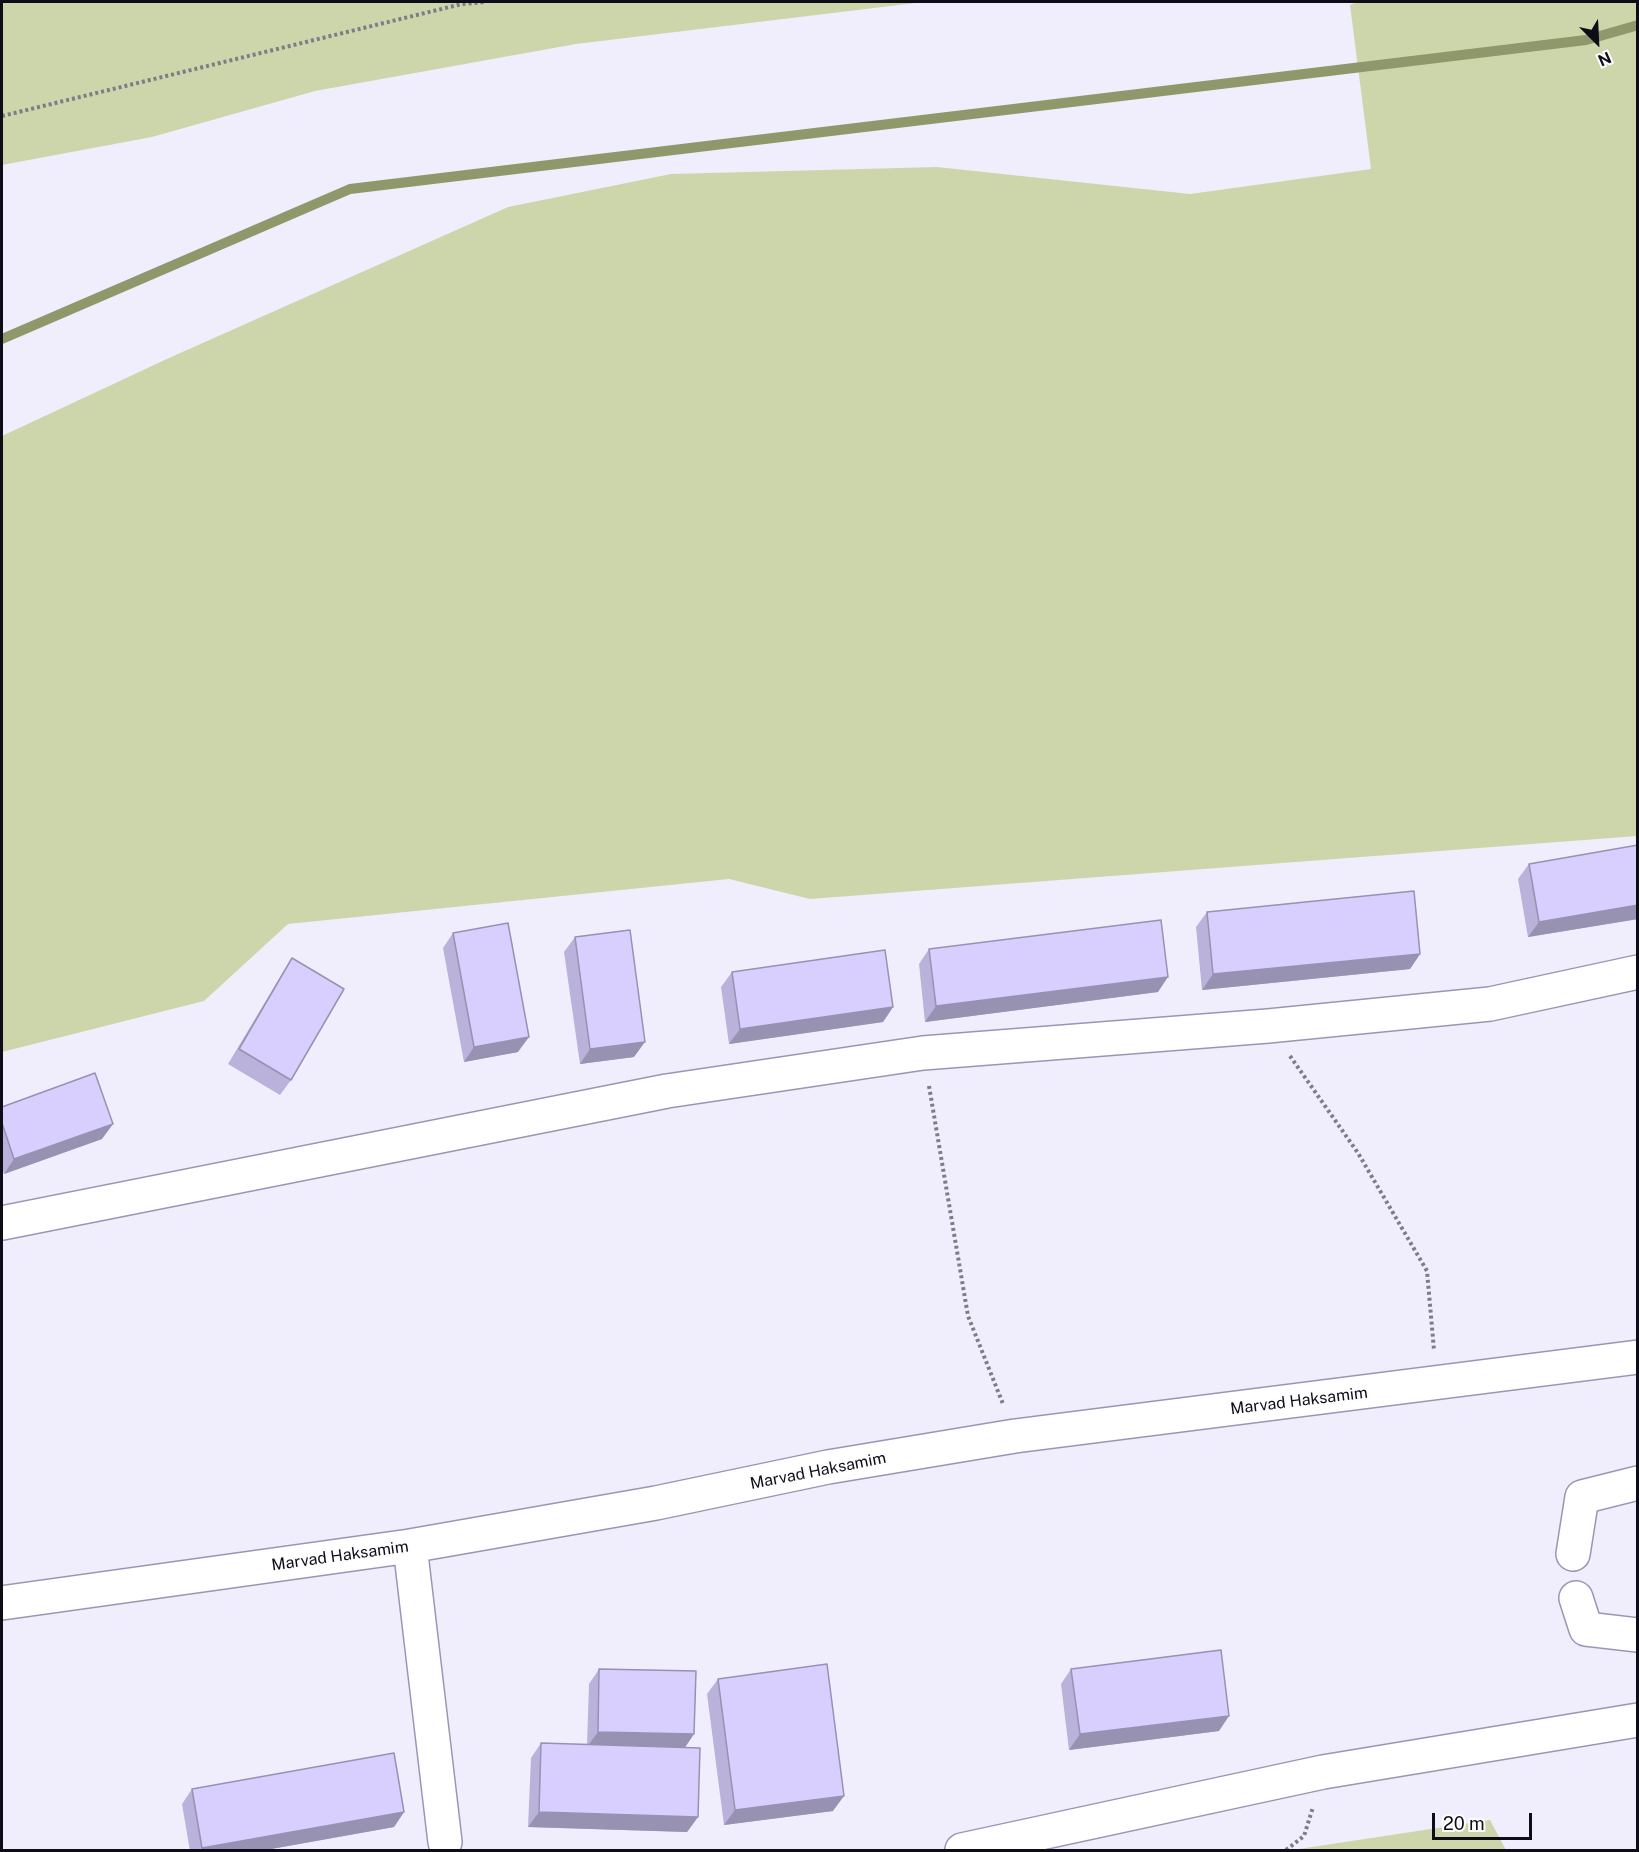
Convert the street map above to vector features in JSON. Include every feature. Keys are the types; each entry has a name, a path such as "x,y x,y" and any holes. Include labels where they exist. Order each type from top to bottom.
{"street":[{"path":"2,1223 668,1091 923,1053 1268,1026 1490,1004 1638,972"},
{"name":"Marvad Haksamim","path":"2,1603 410,1546 656,1503 828,1467 1015,1436 1638,1357"},
{"path":"1573,1554 1582,1497 1638,1483"},
{"path":"410,1546 445,1842"},
{"path":"1576,1598 1586,1629 1638,1635"},
{"path":"962,1851 1323,1772 1638,1720"}],"path":[{"path":"2,117 465,3 485,2"},
{"path":"1268,1026 1358,1153 1427,1271 1437,1384"},
{"path":"923,1053 968,1316 1015,1436"},
{"path":"1286,1851 1304,1836 1323,1772"}],"green space":[{"path":"2,2 924,2 576,44 315,91 152,137 2,165"},
{"path":"1358,2 1637,2 1637,836 810,899 729,879 288,924 204,1001 2,1052 2,436 169,358 508,207 671,174 937,167 1190,194 1371,169 1350,5"},
{"path":"1490,1820 1506,1850 1292,1850"}],"building":[{"path":"1638,845 1638,905 1539,922 1529,864"},
{"path":"1414,891 1420,954 1213,974 1207,912"},
{"path":"1161,920 1168,977 936,1006 929,949"},
{"path":"508,923 529,1037 474,1047 453,933"},
{"path":"630,930 645,1042 590,1049 575,937"},
{"path":"885,950 893,1007 740,1029 732,972"},
{"path":"292,958 344,989 291,1080 239,1049"},
{"path":"95,1073 113,1124 14,1159 2,1123 2,1107"},
{"path":"1221,1650 1229,1716 1080,1734 1071,1669"},
{"path":"827,1664 844,1796 735,1810 718,1679"},
{"path":"599,1669 696,1671 694,1734 598,1732"},
{"path":"541,1743 700,1748 698,1817 539,1812"},
{"path":"394,1753 404,1812 202,1848 192,1789"}],"waterway":[{"path":"2,339 350,189 1586,40 1638,25"}]}
